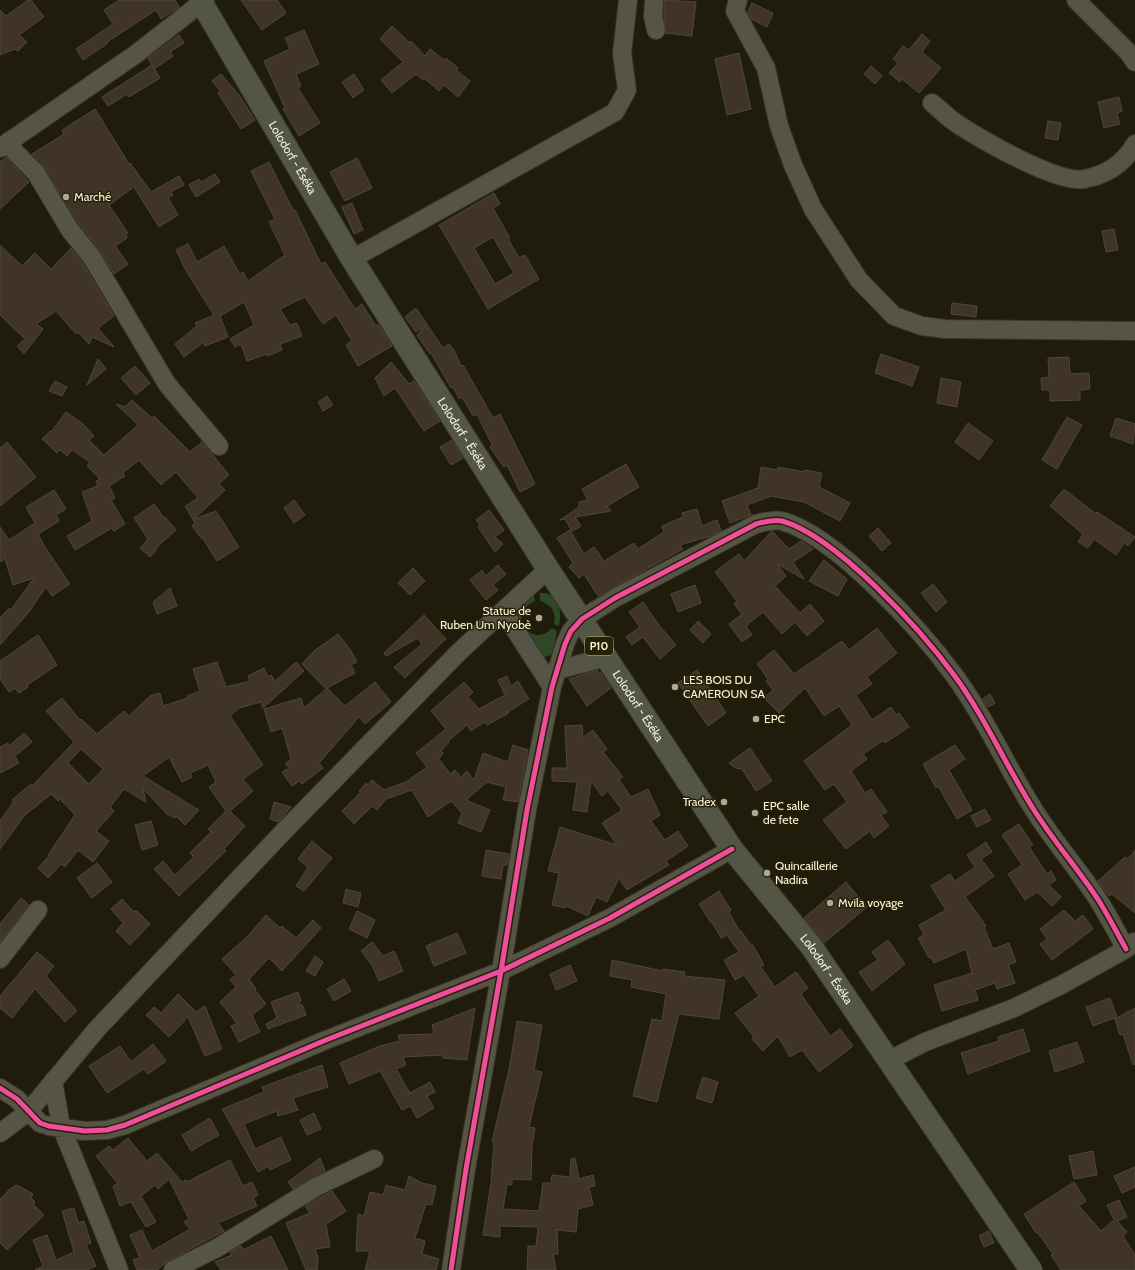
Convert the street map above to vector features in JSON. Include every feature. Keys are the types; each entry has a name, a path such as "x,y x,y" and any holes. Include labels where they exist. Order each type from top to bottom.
{"main road":[{"name":"Lolodorf - Éséka","path":"202,1 352,258 548,568 732,849 811,946 1031,1270"}],"street":[{"path":"352,258 615,112 627,90 622,53 628,0"},
{"path":"654,0 653,16 656,30"},
{"path":"738,0 735,11 766,68 779,126 793,165 813,209 859,280 894,316 922,326 945,329 1135,331"},
{"path":"1076,0 1128,52 1135,62"},
{"path":"202,1 136,54 4,145 15,152 36,173 70,230 91,256 167,384 219,446"},
{"path":"932,103 958,124 1007,152 1044,170 1069,178 1083,179 1110,171 1128,156 1135,144"},
{"path":"451,1270 466,1169 501,972 527,810 552,687 571,631 582,619 615,598 756,524 770,520 782,521 830,546 857,569 906,618 954,675 986,726 1017,784 1046,829 1130,945 1063,984 1014,1008 925,1042 888,1061"},
{"path":"0,1132 28,1112 97,1029 284,831 452,659 548,568"},
{"path":"503,611 552,687"},
{"path":"557,670 607,657"},
{"path":"0,1088 17,1099 40,1123 49,1126 61,1126 85,1131 107,1130 125,1125 345,1032 501,972 610,918 732,849"},
{"path":"0,959 38,910"},
{"path":"53,1081 61,1126 119,1270"},
{"path":"173,1270 217,1248 316,1187 374,1159"}],"green space":[{"path":"540,593 547,594 556,599 560,609 559,626 554,624 555,616 550,607 544,602 540,601"},
{"path":"534,595 535,601 526,607 522,614 522,625 516,615 518,609 522,603"},
{"path":"552,628 557,631 553,652 551,655 545,657 541,655 526,630 533,634 539,635 546,633"}],"building":[{"path":"28,0 31,0 44,17 19,35 27,42 18,51 15,49 0,55 0,10 6,16"},
{"path":"119,0 175,0 179,7 161,19 156,10 107,42 108,43 83,60 76,49 113,24 104,10"},
{"path":"241,0 277,0 286,13 262,30"},
{"path":"664,0 696,2 692,36 666,33"},
{"path":"752,3 773,13 767,27 751,19 748,12"},
{"path":"392,26 410,43 411,41 425,56 430,49 444,60 446,58 458,68 456,70 470,81 458,97 444,85 439,91 425,79 423,80 416,74 392,93 381,80 403,62 380,39"},
{"path":"304,30 319,64 296,74 301,86 298,88 320,123 299,136 283,109 285,108 264,61 290,49 285,38"},
{"path":"922,34 930,41 922,52 941,68 919,93 902,79 900,82 889,73 898,63 893,59 903,46 909,50"},
{"path":"179,35 184,43 170,52 173,56 154,69 148,58"},
{"path":"739,53 751,109 727,115 715,59"},
{"path":"152,65 160,78 129,97 127,94 108,106 102,97"},
{"path":"871,66 882,76 875,84 864,74"},
{"path":"221,74 239,95 255,120 241,129 218,93 221,92 212,81"},
{"path":"354,74 364,90 353,98 342,82"},
{"path":"1119,97 1122,111 1117,113 1120,124 1104,128 1098,102"},
{"path":"95,109 129,164 130,163 151,192 179,176 184,185 171,192 173,195 168,198 178,215 159,227 134,187 109,205 128,233 126,235 127,238 115,246 128,264 114,274 99,249 79,224 45,168 32,154 64,134 62,130"},
{"path":"1048,121 1061,123 1058,140 1045,138"},
{"path":"6,157 29,182 0,209 0,162"},
{"path":"357,158 372,188 345,201 330,172"},
{"path":"269,162 293,210 295,210 321,264 325,262 355,309 362,304 376,326 378,324 392,346 358,366 346,345 352,341 336,315 323,324 305,297 280,309 290,325 297,323 302,336 280,344 282,350 268,356 267,354 247,361 241,344 235,347 230,339 254,325 244,302 220,316 228,337 205,346 204,342 184,357 175,344 197,326 195,323 214,315 185,269 176,250 188,244 197,262 224,246 240,274 243,272 248,281 285,255 269,222 275,219 251,171"},
{"path":"215,174 220,182 196,197 189,185 199,179 201,182"},
{"path":"494,193 500,204 493,208 510,238 508,239 519,258 525,255 539,279 488,309 439,225","holes":["493,237 514,273 495,284 474,248"]},
{"path":"352,203 363,230 354,234 342,207"},
{"path":"1114,229 1118,250 1106,252 1102,231"},
{"path":"0,245 22,266 35,253 51,269 71,248 82,262 114,316 98,328 114,347 92,337 89,344 78,332 76,334 56,311 36,324 43,329 24,354 17,346 25,339 0,315"},
{"path":"952,303 977,306 976,317 951,314"},
{"path":"416,308 443,348 449,344 454,350 461,366 463,365 493,418 500,414 535,484 520,492 507,465 504,467 490,447 492,445 477,414 473,416 462,397 459,399 431,353 430,354 417,335 426,326 416,332 405,317"},
{"path":"881,354 919,367 912,386 875,373"},
{"path":"1069,357 1070,374 1089,373 1090,389 1080,390 1080,400 1050,401 1050,390 1042,390 1041,378 1049,377 1048,358"},
{"path":"98,359 106,369 87,385"},
{"path":"391,362 409,384 414,381 440,421 424,431 395,388 384,396 375,378"},
{"path":"135,366 150,383 136,395 121,378"},
{"path":"941,378 961,382 957,407 937,403"},
{"path":"55,381 67,387 62,396 49,391"},
{"path":"327,396 333,405 323,411 318,402"},
{"path":"132,400 152,418 154,416 190,452 202,442 229,475 219,484 225,490 194,519 216,511 239,547 217,561 202,537 201,538 192,526 195,523 185,506 198,498 176,472 161,485 139,460 123,473 125,476 109,486 115,498 111,500 125,524 114,531 112,528 75,550 67,536 92,521 82,492 98,486 96,481 100,479 87,466 90,462 72,450 67,456 60,450 57,453 42,439 50,431 51,432 66,412 83,424 94,436 89,440 104,455 138,425 116,404 125,407"},
{"path":"1067,417 1082,425 1057,469 1042,460"},
{"path":"1116,418 1135,424 1133,444 1110,436"},
{"path":"968,423 993,441 979,460 955,442"},
{"path":"452,440 463,458 451,465 440,447"},
{"path":"7,442 36,477 0,506 0,448"},
{"path":"626,464 639,487 607,506 611,511 575,517 581,526 572,531 565,519 560,520 579,507 579,502 588,500 582,489"},
{"path":"761,467 777,470 778,467 805,472 805,470 822,473 819,487 850,503 840,521 804,502 771,496 747,505 751,515 730,523 722,501 758,488"},
{"path":"1064,489 1096,514 1097,512 1135,537 1128,546 1124,543 1116,555 1094,539 1088,548 1078,542 1083,534 1050,506"},
{"path":"54,490 66,509 56,515 59,521 40,533 39,536 70,584 52,596 46,587 29,612 0,645 0,618 9,608 11,610 34,578 13,585 5,559 0,562 0,527 9,540 35,523 26,507"},
{"path":"294,500 305,515 294,523 284,508"},
{"path":"154,504 164,518 165,517 176,530 156,548 157,549 150,557 140,548 148,539 134,518"},
{"path":"697,509 702,526 717,520 721,531 711,536 680,545 683,549 598,596 584,574 579,578 569,567 573,563 557,538 570,530 584,554 594,547 604,561 634,543 638,549 664,532 662,526 683,517 682,513"},
{"path":"489,510 504,530 495,537 503,544 495,552 478,527 480,525 476,520"},
{"path":"878,528 891,543 882,551 869,536"},
{"path":"772,531 789,549 801,541 813,549 793,562 804,579 777,564 786,576 775,586 800,613 810,604 824,621 807,636 795,622 782,634 763,612 746,626 752,635 742,642 729,624 742,614 734,604 737,601 715,572 739,554 744,561"},
{"path":"824,560 847,579 838,596 809,581"},
{"path":"498,565 506,574 493,585 498,590 486,600 470,580 482,570 486,576"},
{"path":"413,568 425,581 410,595 398,583"},
{"path":"933,584 947,602 936,612 921,593"},
{"path":"695,585 701,603 678,612 671,594"},
{"path":"170,588 177,606 157,614 153,602"},
{"path":"643,602 658,624 676,645 660,659 643,637 632,645 626,637 640,627 629,612"},
{"path":"424,615 446,639 405,678 394,667 422,644 418,638 386,656 384,653"},
{"path":"698,621 711,634 703,643 690,630"},
{"path":"877,628 897,653 867,677 872,684 856,695 872,720 891,707 896,715 899,713 909,727 885,743 884,740 863,754 867,759 851,771 865,793 871,789 887,812 881,815 889,826 874,838 870,831 846,849 823,820 847,802 834,784 825,790 804,761 852,725 839,706 824,716 805,688 779,713 764,698 773,690 766,681 768,679 757,664 774,650 794,674 842,641 849,650"},
{"path":"338,634 350,649 357,662 351,665 355,673 327,688 345,706 375,682 391,702 365,724 359,717 319,763 323,768 302,784 299,781 292,786 282,772 289,768 285,764 291,759 282,728 271,732 264,709 301,698 304,708 326,689 302,664 314,651"},
{"path":"38,635 57,665 27,685 28,687 19,693 15,688 9,692 0,679 0,661"},
{"path":"217,662 226,687 250,681 248,676 264,668 268,677 271,675 275,681 296,662 304,671 263,708 261,702 239,708 230,716 263,765 243,779 253,791 230,811 245,826 224,849 226,851 179,896 154,869 163,861 175,875 194,857 190,853 211,832 208,829 226,811 209,787 216,782 208,765 190,773 192,777 182,782 169,757 143,776 199,810 185,825 176,816 175,818 167,814 143,789 146,802 124,789 110,807 114,811 96,831 109,841 93,862 78,850 65,867 61,864 48,878 38,868 49,856 48,855 75,815 60,799 58,801 51,794 24,816 0,849 0,821 14,801 12,800 31,784 33,785 74,742 46,711 62,698 80,720 81,719 97,734 124,711 129,716 150,696 160,693 163,706 188,698 187,696 200,691 193,669","holes":["81,749 103,769 89,784 68,763"]},
{"path":"597,670 611,688 587,706 569,679"},
{"path":"697,670 726,713 708,726 678,683"},
{"path":"507,676 511,686 518,681 529,699 506,713 509,713 487,725 485,722 471,731 467,725 448,741 449,742 441,751 443,753 439,759 450,774 455,770 461,777 467,771 474,780 483,753 508,762 513,745 528,750 518,802 503,800 506,787 487,782 466,800 490,810 481,832 458,823 462,813 451,801 428,817 412,790 386,799 377,810 372,806 354,824 342,811 361,792 359,791 366,783 368,785 372,780 384,790 406,782 427,767 416,753 446,729 431,711 464,682 473,692 468,697 479,709 505,695 498,680"},
{"path":"990,694 995,703 988,707 982,699"},
{"path":"582,725 583,737 593,730 607,749 603,752 623,777 619,780 631,797 648,789 660,815 651,821 665,840 678,831 688,846 666,861 669,865 627,890 619,878 607,902 596,897 588,916 566,906 565,908 552,905 559,873 548,871 560,827 617,845 602,823 622,810 608,791 602,796 591,781 587,812 573,810 577,782 552,781 552,768 567,768 565,726"},
{"path":"24,733 32,742 15,756 19,763 0,773 0,747 8,743 9,746"},
{"path":"955,745 965,759 949,770 972,810 957,819 938,786 936,788 923,764"},
{"path":"750,748 772,781 756,791 742,769 735,768 729,763"},
{"path":"274,802 291,807 279,822 270,819"},
{"path":"985,809 991,820 977,827 971,816"},
{"path":"151,821 158,845 142,850 135,825"},
{"path":"1019,824 1033,845 1029,847 1047,874 1051,871 1056,880 1049,885 1061,897 1052,906 1037,892 1025,900 1008,874 1022,865 1002,835"},
{"path":"312,841 332,858 304,891 296,886 308,867 298,859"},
{"path":"986,842 992,852 981,859 994,876 965,897 986,926 984,927 993,949 1009,943 1016,962 1009,964 1015,983 997,989 995,983 975,990 978,1000 942,1011 934,985 972,973 966,949 934,963 931,957 929,958 918,938 924,935 919,925 946,910 931,886 950,874 955,881 975,867 967,855"},
{"path":"486,850 509,854 507,865 503,865 501,879 482,876"},
{"path":"1135,850 1135,913 1112,894 1109,896 1098,881 1125,857 1128,859"},
{"path":"97,863 112,882 92,898 77,878"},
{"path":"846,882 867,907 824,943 804,918"},
{"path":"346,889 361,893 358,907 343,903"},
{"path":"719,891 731,910 729,912 740,932 741,931 751,945 753,945 764,965 760,966 775,987 796,972 808,988 801,994 830,1036 840,1029 853,1046 819,1072 802,1050 790,1057 778,1036 763,1051 752,1039 754,1037 735,1013 759,996 744,975 735,980 724,960 739,952 727,935 721,938 699,904"},
{"path":"21,898 29,905 0,942 0,924"},
{"path":"122,899 134,912 136,910 150,924 130,945 116,931 123,923 111,909"},
{"path":"1064,910 1075,921 1083,915 1093,929 1052,960 1040,944 1047,939 1040,929"},
{"path":"357,911 375,920 367,938 349,929"},
{"path":"266,915 280,928 282,926 296,938 313,920 321,928 282,971 269,958 249,979 256,989 255,990 266,1004 252,1015 260,1032 239,1042 231,1026 237,1023 220,1002 236,987 230,980 236,975 222,959 247,937"},
{"path":"457,933 466,953 434,966 426,946"},
{"path":"888,940 905,964 872,991 859,972 878,960 872,952"},
{"path":"372,942 383,956 394,951 403,971 379,981 372,965 361,951"},
{"path":"37,952 54,966 46,976 77,1011 65,1022 35,989 12,1018 0,1008 0,996"},
{"path":"315,956 323,962 315,976 306,971"},
{"path":"612,960 663,971 663,969 685,972 684,976 725,980 719,1019 679,1014 657,1102 633,1096 652,1019 662,1021 666,994 631,987 632,980 610,976"},
{"path":"570,965 577,981 556,990 550,974"},
{"path":"344,979 351,991 334,1001 327,989"},
{"path":"298,992 301,1000 297,1007 302,1004 306,1015 268,1029 266,1024 277,1018 271,1002"},
{"path":"178,994 196,1012 205,1006 222,1049 205,1056 188,1017 169,1037 146,1015 154,1007 161,1013"},
{"path":"1110,998 1117,1017 1093,1026 1086,1007"},
{"path":"475,1008 467,1060 443,1058 443,1055 403,1057 406,1065 396,1069 410,1093 430,1082 435,1092 427,1096 434,1108 417,1118 410,1106 402,1110 380,1071 349,1084 340,1063 380,1046 400,1041 398,1035 434,1034 432,1025"},
{"path":"1135,1008 1135,1064 1133,1065 1123,1034 1120,1035 1115,1019"},
{"path":"517,1021 542,1025 534,1070 542,1072 529,1127 535,1128 532,1146 531,1180 512,1179 512,1185 507,1184 503,1209 539,1211 543,1183 551,1183 552,1175 570,1177 571,1159 575,1158 579,1179 593,1175 595,1186 589,1187 593,1205 578,1209 576,1232 557,1230 558,1254 553,1254 556,1270 527,1270 528,1246 536,1246 538,1227 500,1226 500,1237 483,1235 491,1183 494,1143 492,1142 510,1065"},
{"path":"1023,1029 1030,1051 968,1074 961,1053 999,1041 998,1037"},
{"path":"1077,1042 1084,1062 1055,1072 1049,1051"},
{"path":"153,1044 166,1061 148,1074 144,1069 107,1093 89,1066 120,1046 131,1062"},
{"path":"322,1065 328,1087 293,1098 298,1110 278,1116 277,1111 244,1124 255,1149 281,1137 291,1160 270,1170 269,1166 258,1172 222,1109 264,1092 262,1087"},
{"path":"703,1077 718,1082 712,1103 696,1098"},
{"path":"314,1113 321,1129 307,1135 300,1120"},
{"path":"210,1118 219,1135 191,1151 182,1135"},
{"path":"128,1138 147,1161 157,1153 182,1182 186,1180 187,1182 230,1160 243,1186 252,1182 258,1195 253,1198 257,1206 218,1223 224,1231 168,1261 157,1270 137,1270 133,1260 140,1258 130,1235 142,1230 152,1251 190,1229 184,1222 189,1219 169,1179 158,1189 155,1185 141,1196 156,1222 146,1227 131,1202 120,1206 113,1186 118,1184 96,1156 109,1146 113,1150"},
{"path":"1093,1151 1097,1175 1074,1179 1069,1156"},
{"path":"320,1158 325,1171 293,1189 288,1182"},
{"path":"1135,1167 1135,1187 1122,1193 1114,1176"},
{"path":"409,1176 422,1183 436,1186 432,1205 426,1204 415,1238 425,1241 422,1254 439,1259 436,1270 365,1270 370,1251 356,1251 358,1214 364,1216 370,1192 383,1195 386,1185 405,1190"},
{"path":"1074,1182 1086,1201 1079,1206 1101,1231 1114,1220 1107,1205 1119,1200 1127,1217 1117,1221 1127,1232 1123,1236 1135,1255 1135,1270 1061,1270 1051,1255 1053,1254 1037,1232 1036,1233 1024,1214"},
{"path":"17,1185 33,1194 31,1198 35,1202 33,1204 44,1215 7,1250 0,1243 0,1199 11,1188"},
{"path":"332,1191 346,1211 326,1224 330,1247 315,1249 318,1258 317,1270 306,1270 286,1223 310,1213 305,1206"},
{"path":"74,1208 78,1223 84,1221 91,1243 86,1245 96,1266 87,1270 35,1270 43,1266 33,1240 47,1235 56,1260 74,1252 62,1211"},
{"path":"989,1231 994,1243 984,1247 979,1236"},
{"path":"271,1236 288,1270 221,1270 215,1262 232,1255 230,1252 241,1246 243,1250"}],"cycle path":[{"path":"451,1270 466,1169 501,971 527,810 552,687 565,644 571,631 582,619 615,598 756,524 779,520 804,530 827,545 876,587 921,634 965,691 1034,810 1099,901 1126,949"},
{"path":"0,1088 17,1099 40,1123 49,1126 85,1131 107,1130 125,1125 326,1040 501,971 610,918 732,849"}],"place":[{"name":"Marché","path":"66,197"},
{"name":"Statue de Ruben Um Nyobè","path":"539,618"},
{"name":"LES BOIS DU CAMEROUN SA","path":"675,687"},
{"name":"EPC","path":"756,719"},
{"name":"Tradex","path":"724,802"},
{"name":"EPC salle de fete","path":"755,813"},
{"name":"Quincaillerie Nadira","path":"767,873"},
{"name":"Mvila voyage","path":"830,903"}]}
